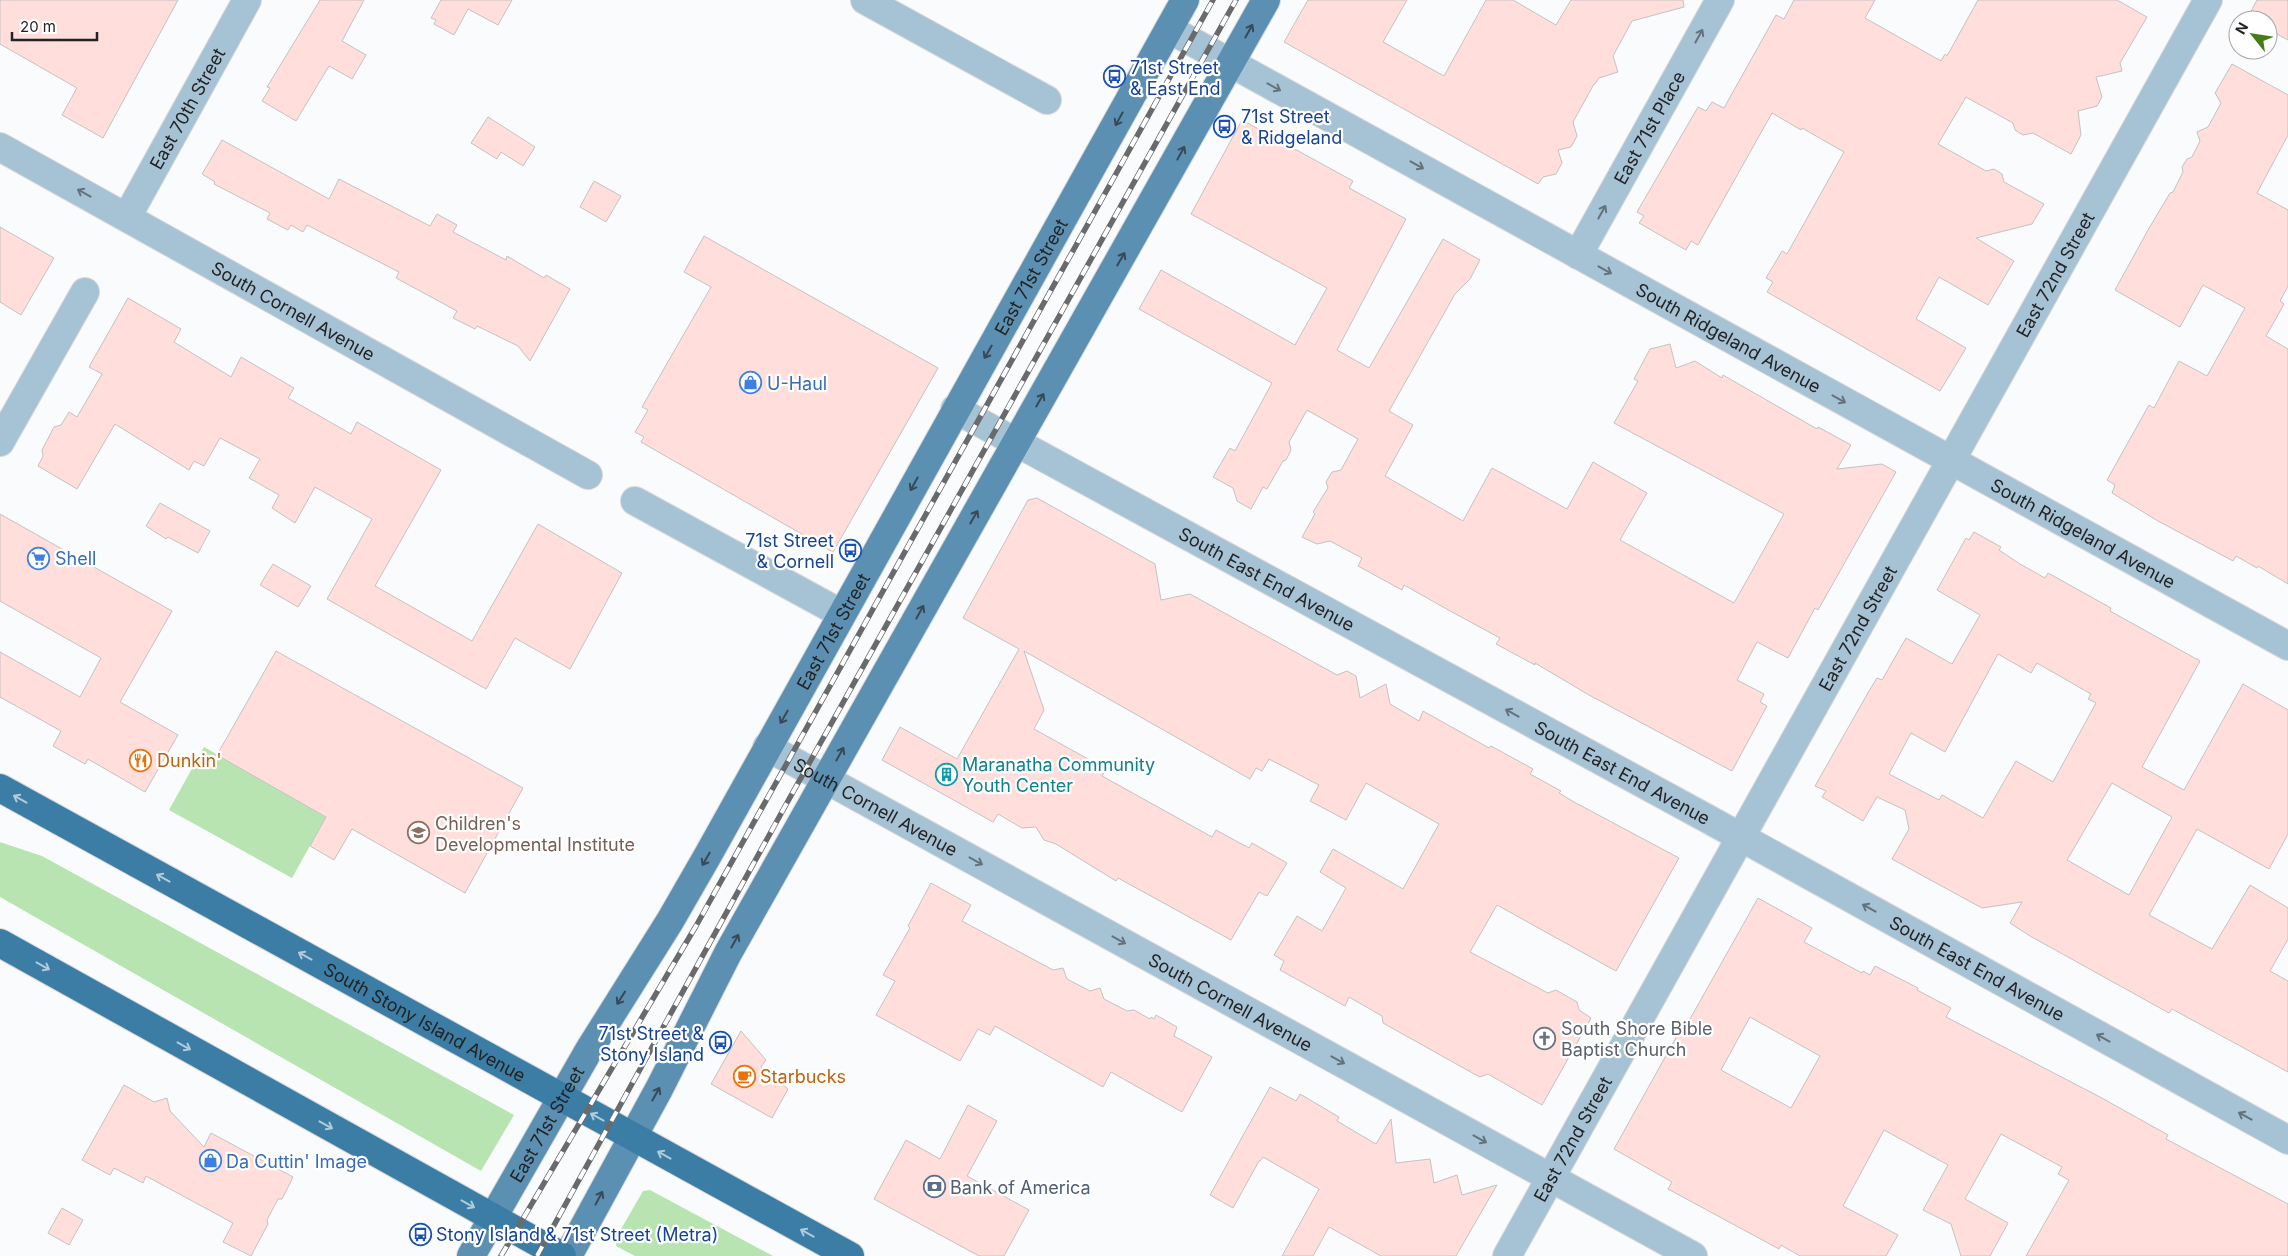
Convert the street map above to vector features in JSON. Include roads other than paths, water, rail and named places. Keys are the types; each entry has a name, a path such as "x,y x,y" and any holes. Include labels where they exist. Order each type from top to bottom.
{"highway":[{"name":"South Stony Island Avenue","path":"0,788 850,1256"},
{"path":"0,943 562,1256"}],"main road":[{"name":"East 71st Street","path":"471,1256 589,1050 670,921 1185,0"},
{"path":"568,1256 659,1089 728,953 1266,0"}],"street":[{"name":"East 70th Street","path":"127,217 247,0"},
{"path":"865,0 1047,100"},
{"name":"East 71st Place","path":"1578,255 1720,0"},
{"name":"East 72nd Street","path":"1507,1256 2208,0"},
{"name":"South Ridgeland Avenue","path":"1169,29 2288,646"},
{"name":"South Cornell Avenue","path":"0,147 588,475"},
{"path":"0,442 85,292"},
{"name":"South East End Avenue","path":"955,409 2288,1140"},
{"path":"635,501 842,614"},
{"name":"South Cornell Avenue","path":"767,747 1693,1256"}],"railway":[{"path":"501,1256 696,926 1213,0"},
{"path":"537,1256 788,801 1236,0"}],"place":[{"name":"71st Street & East End","path":"1114,77"},
{"name":"71st Street & Ridgeland","path":"1225,126"},
{"name":"U-Haul","path":"751,383"},
{"name":"71st Street & Cornell","path":"850,550"},
{"name":"Shell","path":"39,558"},
{"name":"Dunkin'","path":"141,760"},
{"name":"Maranatha Community Youth Center","path":"946,774"},
{"name":"Children's Developmental Institute","path":"419,833"},
{"name":"South Shore Bible Baptist Church","path":"1545,1038"},
{"name":"71st Street & Stony Island","path":"720,1043"},
{"name":"Starbucks","path":"744,1076"},
{"name":"Da Cuttin' Image","path":"210,1161"},
{"name":"Bank of America","path":"934,1187"},
{"name":"Stony Island & 71st Street (Metra)","path":"420,1234"}]}
